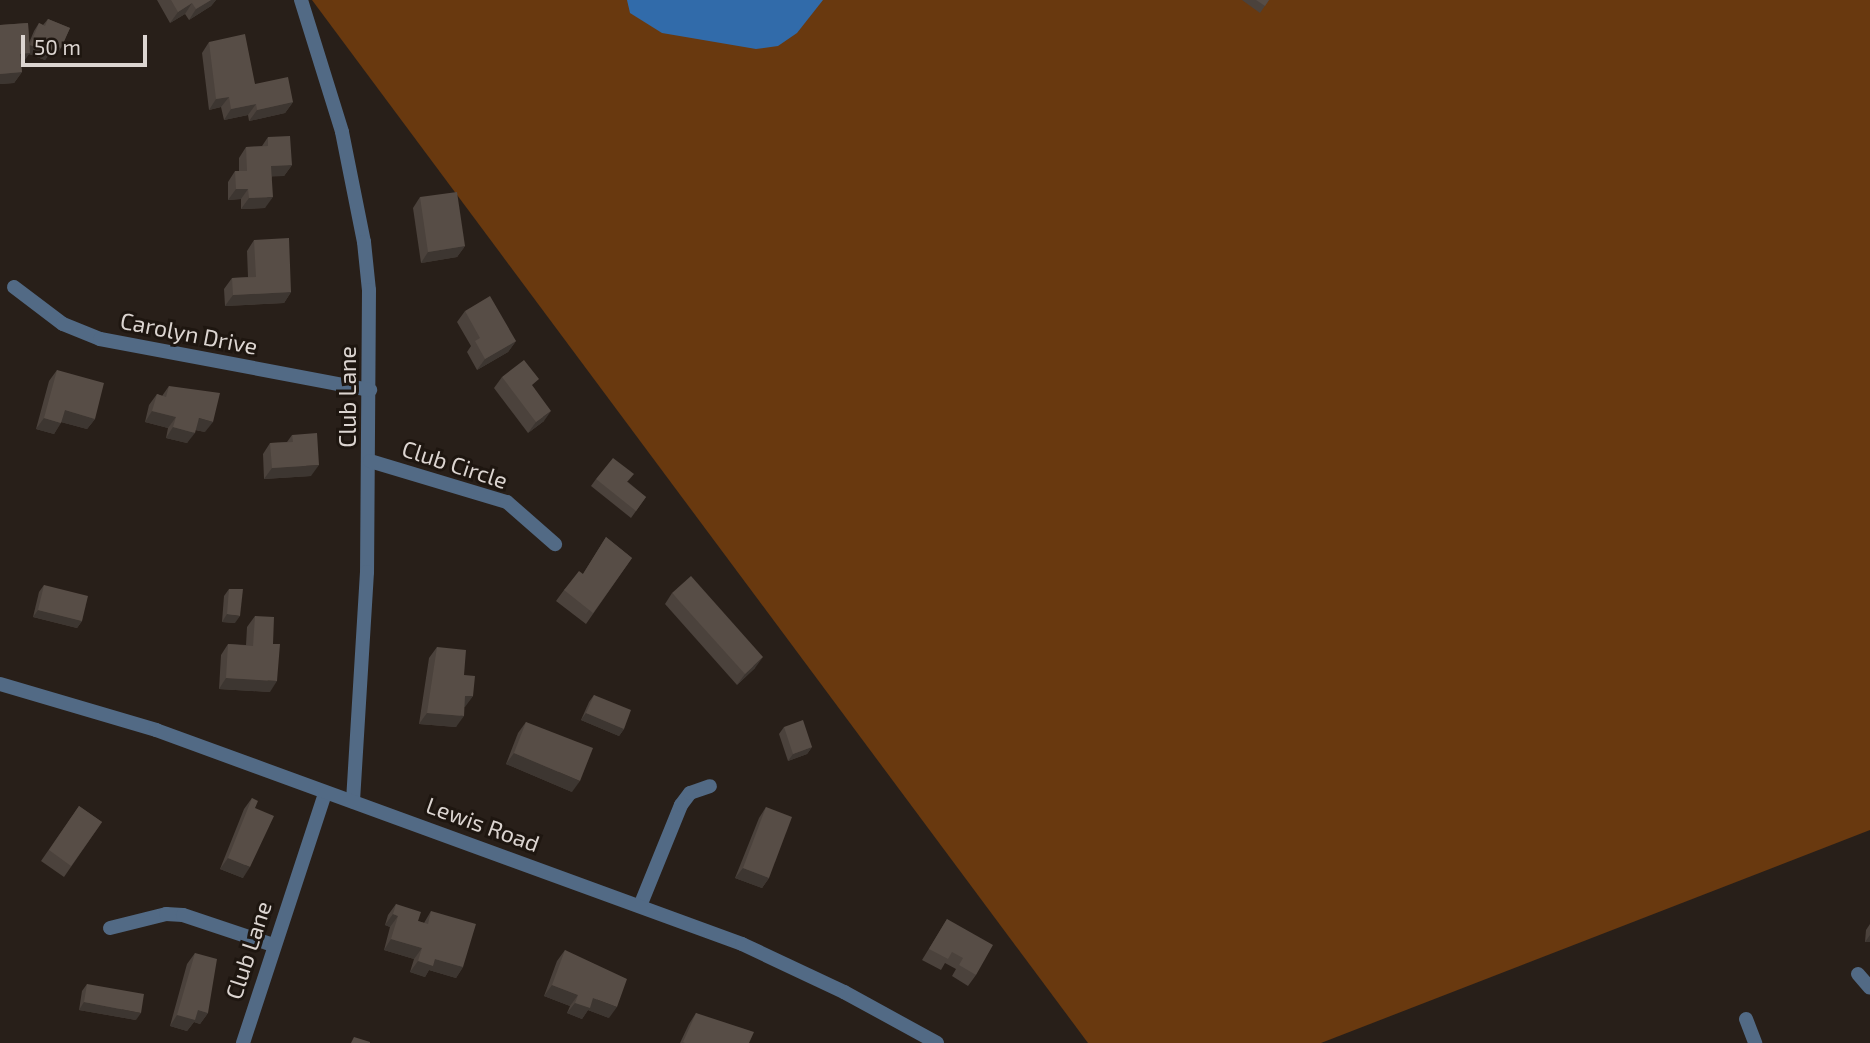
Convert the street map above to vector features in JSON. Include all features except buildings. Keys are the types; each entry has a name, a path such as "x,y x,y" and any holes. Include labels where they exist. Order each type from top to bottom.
{"street":[{"name":"Club Lane","path":"301,0 342,132 364,242 370,461 353,802"},
{"name":"Carolyn Drive","path":"14,287 63,324 100,339 370,390"},
{"name":"Club Circle","path":"370,461 507,502 555,544"},
{"name":"Lewis Road","path":"0,684 131,722 640,906 795,968 937,1043"},
{"path":"640,906 681,805 690,793 710,786"},
{"name":"Club Lane","path":"243,1043 325,793"},
{"path":"110,929 174,914 273,945"},
{"path":"1858,974 1870,988"},
{"path":"1746,1019 1755,1043"}],"shaded area":[{"path":"312,0 1870,0 1870,830 1321,1043 1088,1043"}],"water":[{"path":"627,0 823,0 797,33 778,46 756,49 662,33 630,13"}]}
